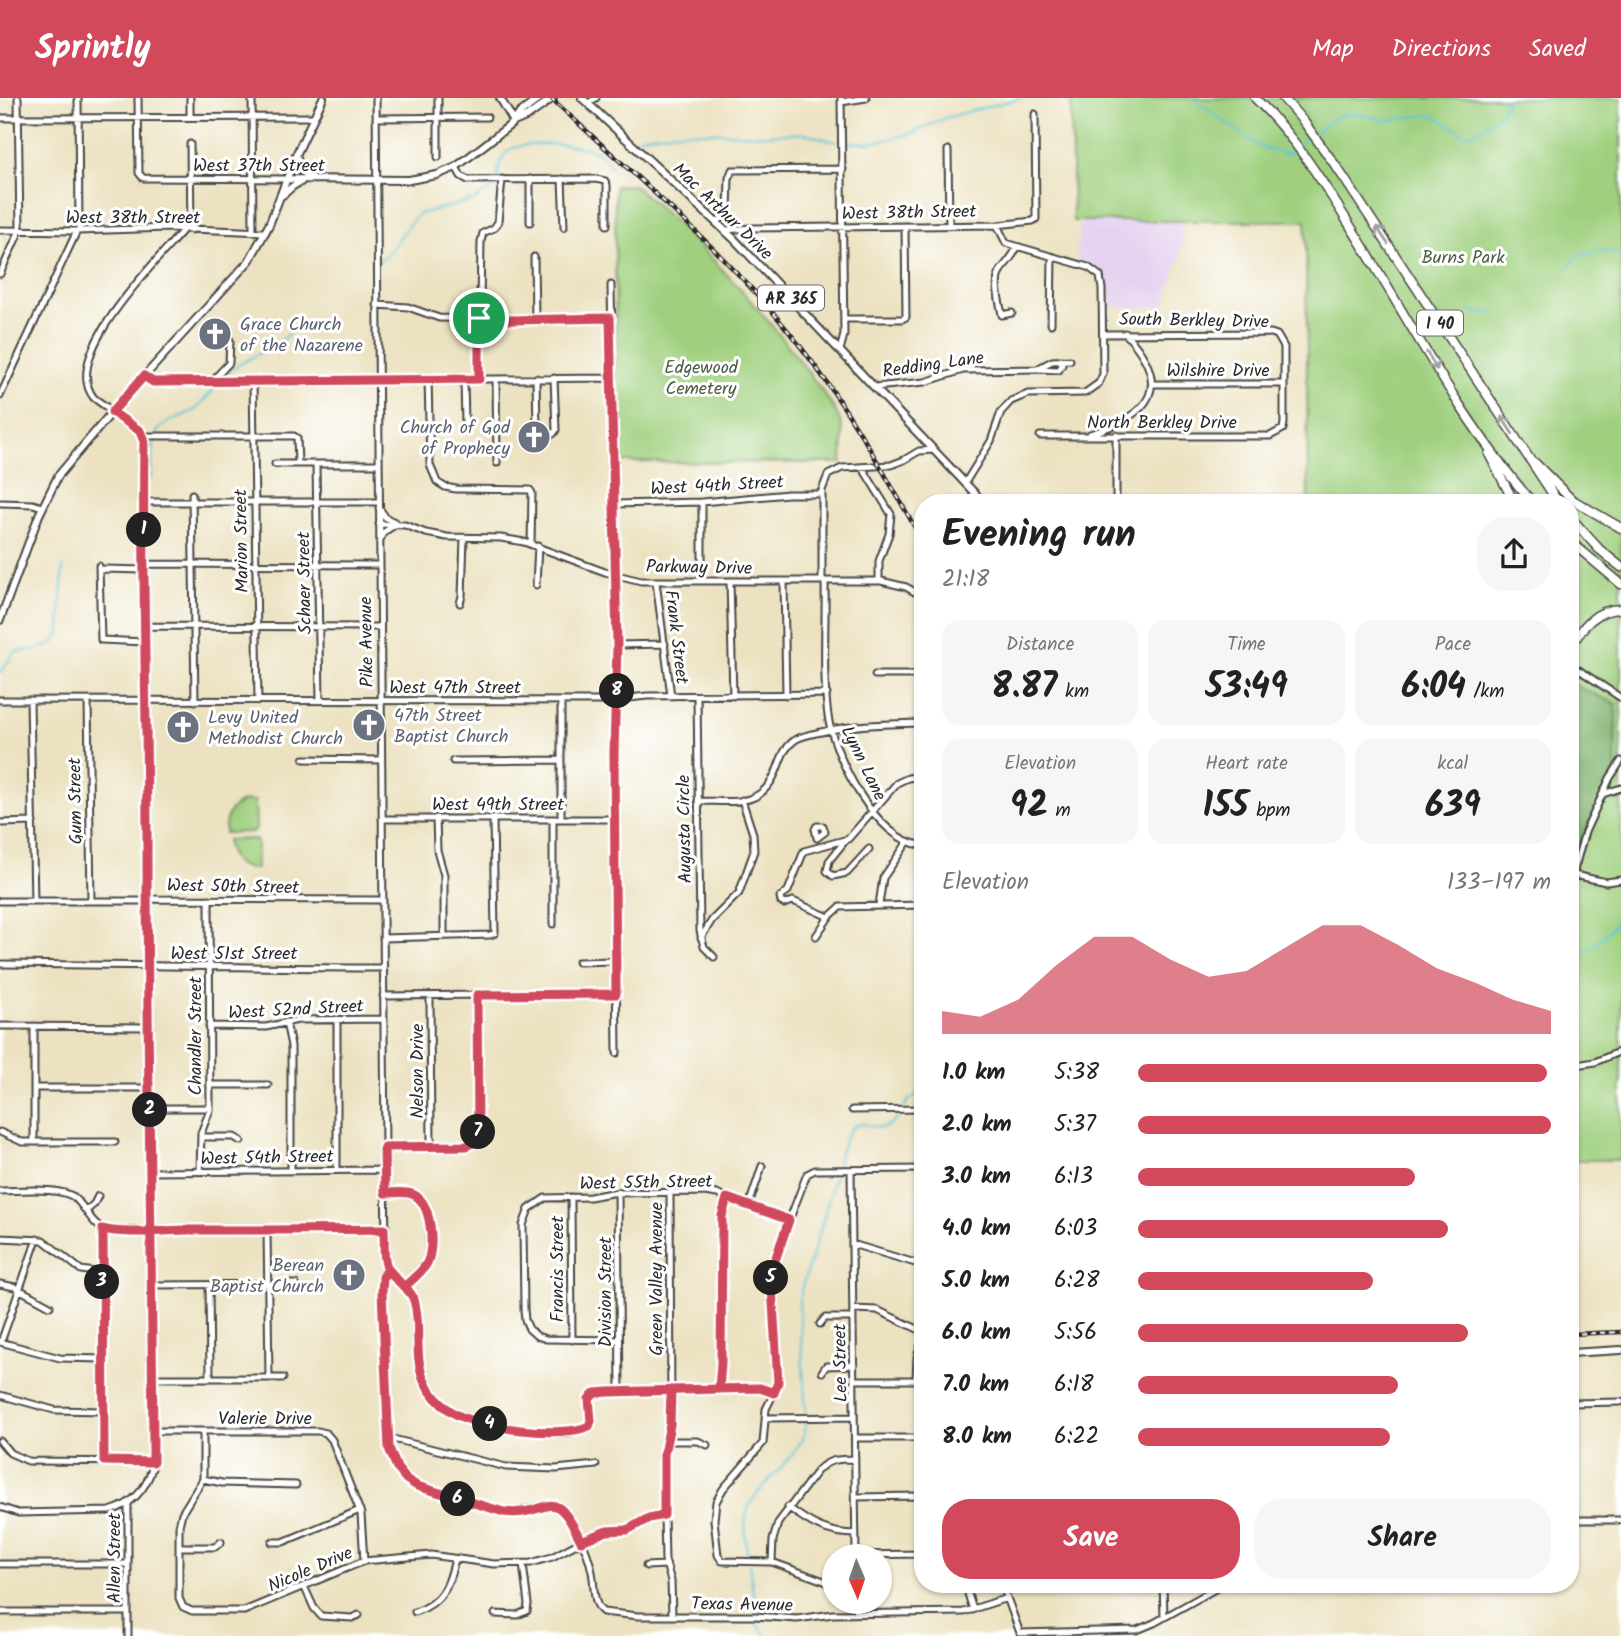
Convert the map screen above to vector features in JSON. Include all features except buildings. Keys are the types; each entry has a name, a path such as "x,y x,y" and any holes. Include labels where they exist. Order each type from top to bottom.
{"highway":[{"name":"I 40","path":"1255,98 1306,156 1481,439 1526,494"},
{"name":"I 40","path":"1283,98 1321,144 1553,494"},
{"path":"1481,439 1510,494"},
{"path":"1525,453 1566,494"},
{"path":"1579,504 1621,528"},
{"path":"1579,527 1621,568"},
{"path":"1579,549 1621,584"},
{"path":"1579,633 1591,618 1605,611 1621,609"}],"main road":[{"path":"500,98 514,122"},
{"path":"514,122 520,113 540,98"},
{"path":"514,122 528,116 552,98"},
{"path":"0,620 42,507 65,466 248,261 266,232 320,100"},
{"name":"Mac Arthur Drive","path":"585,101 725,230 975,494"},
{"name":"West 37th Street","path":"286,179 418,179 437,175 456,167 514,122"},
{"path":"296,155 301,171 311,179"},
{"path":"281,196 292,185 311,179"},
{"path":"1579,1352 1621,1350"}],"street":[{"path":"0,274 20,230 18,98"},
{"path":"0,396 78,231 78,98"},
{"path":"138,98 138,118"},
{"path":"190,98 190,117"},
{"path":"252,98 253,231"},
{"name":"Pike Avenue","path":"376,98 384,1229 388,1269 383,1277 382,1292 391,1456 406,1479 417,1486 504,1512 517,1513 548,1505 560,1508 568,1514 581,1541"},
{"path":"438,98 439,157"},
{"path":"585,101 596,98"},
{"path":"840,350 844,339 841,100 866,98"},
{"path":"998,225 1036,219 1035,114"},
{"path":"0,118 313,117"},
{"path":"376,118 487,117"},
{"name":"West 37th Street","path":"138,118 141,177 286,179"},
{"path":"190,144 188,230 108,319 92,348 86,385 94,398 143,436 297,437 298,464"},
{"path":"948,150 949,226"},
{"path":"456,167 461,176 468,180 596,179 606,182 607,225"},
{"path":"717,223 728,211 729,178 732,170 843,169"},
{"path":"479,379 482,235 494,228 498,222 499,179"},
{"path":"530,179 530,222"},
{"path":"562,179 564,227"},
{"name":"West 38th Street","path":"725,230 998,225 1005,243 1017,247"},
{"path":"844,319 902,318 907,314 905,226"},
{"name":"West 38th Street","path":"0,230 266,232"},
{"path":"965,483 991,441 1001,412 1011,401 1028,394 1081,393 1096,387 1103,374 1101,278 1093,270 1017,247 997,279 1002,315 1012,313"},
{"path":"534,257 535,319"},
{"path":"1051,324 1052,257"},
{"path":"611,285 617,645 617,1053"},
{"path":"377,305 408,307 439,318 610,318"},
{"path":"1082,436 1117,425 1141,407 1148,397 1152,384 1147,360 1125,333"},
{"name":"South Berkley Drive","path":"1103,334 1271,333 1282,340 1284,384"},
{"path":"213,382 229,363 230,340"},
{"name":"Redding Lane","path":"874,387 925,382 963,370 1037,369 1047,363 1070,360"},
{"path":"144,376 153,382 611,378"},
{"path":"428,378 430,465 438,484 456,489 531,491 536,585"},
{"path":"536,379 537,428 540,433 553,434 556,430 554,378"},
{"path":"464,379 465,425"},
{"path":"496,379 497,463"},
{"name":"Marion Street","path":"253,382 258,701"},
{"name":"Wilshire Drive","path":"1152,384 1284,384"},
{"name":"North Berkley Drive","path":"1041,436 1270,436 1282,430 1284,423 1284,384"},
{"path":"1116,494 1117,425"},
{"name":"Allen Street","path":"128,1636 128,1504 146,1483 153,1462 143,436"},
{"path":"822,494 824,482 833,471 899,463 928,444"},
{"path":"919,451 934,450"},
{"path":"275,464 378,464"},
{"name":"Schaer Street","path":"316,465 320,701"},
{"path":"862,467 891,514 889,534 878,561 879,581"},
{"path":"192,494 195,701"},
{"name":"West 44th Street","path":"613,504 702,502 788,494 822,494"},
{"name":"Lynn Lane","path":"822,494 827,694 831,730 848,769 872,812 893,834 914,843"},
{"path":"144,502 316,502 379,505"},
{"path":"702,502 702,581"},
{"path":"0,503 33,504 42,507"},
{"name":"Parkway Drive","path":"379,505 386,518 434,535 501,538 534,545 615,575 656,582 879,581 914,592"},
{"name":"Parkway Drive","path":"379,524 398,524"},
{"path":"379,544 384,531 398,524"},
{"path":"460,603 464,538"},
{"path":"145,642 101,640 99,568 193,564 379,565"},
{"path":"730,581 733,696"},
{"path":"784,581 786,695"},
{"name":"Frank Street","path":"656,582 671,696"},
{"path":"145,626 379,627"},
{"path":"617,645 664,644"},
{"path":"1579,668 1621,698"},
{"path":"874,676 914,675"},
{"name":"West 47th Street","path":"0,699 561,701 671,696 827,694"},
{"name":"Augusta Circle","path":"697,696 701,938"},
{"path":"30,701 34,901"},
{"name":"Gum Street","path":"88,701 91,901"},
{"path":"561,701 561,819"},
{"path":"698,801 756,797 772,784 782,755 794,741 804,736 858,724 914,723"},
{"path":"304,759 382,760"},
{"path":"453,761 561,760"},
{"path":"1579,852 1583,837 1621,761"},
{"path":"869,849 847,873 833,876 827,871 827,864 845,841 897,783 914,777"},
{"path":"1603,794 1621,788"},
{"path":"714,957 706,951 701,938 712,919 737,896 754,851 754,835 742,800"},
{"name":"West 49th Street","path":"382,818 615,819"},
{"path":"436,818 437,850 444,875 444,936"},
{"path":"383,938 493,934 496,930 493,818"},
{"path":"553,819 553,925"},
{"path":"0,823 33,822"},
{"path":"817,838 817,846"},
{"path":"829,916 793,901 785,904 781,902 781,896 789,891 806,850 845,841"},
{"path":"879,905 883,878 908,842"},
{"path":"1579,866 1589,878"},
{"path":"1579,876 1606,882 1621,880"},
{"path":"789,891 793,901"},
{"name":"Chandler Street","path":"200,1172 201,1137 210,1108 209,899"},
{"name":"West 50th Street","path":"0,901 383,900"},
{"path":"816,936 829,916 844,906 914,905"},
{"path":"578,962 616,961"},
{"name":"West 51st Street","path":"0,964 383,968"},
{"name":"West 52nd Street","path":"383,996 616,994"},
{"path":"384,1147 467,1146 477,1138 477,995"},
{"name":"Nelson Drive","path":"430,996 430,1147"},
{"path":"337,1019 337,1170"},
{"name":"West 52nd Street","path":"209,1026 266,1027 298,1020 384,1019"},
{"path":"286,1023 291,1046 291,1171"},
{"path":"0,1026 150,1027"},
{"path":"34,1026 34,1142"},
{"path":"1579,1065 1595,1062 1621,1051"},
{"path":"210,1085 268,1085"},
{"path":"34,1088 150,1088"},
{"path":"150,1108 210,1108"},
{"path":"852,1110 914,1109"},
{"path":"0,1132 18,1141 115,1142"},
{"path":"201,1137 234,1137 242,1141"},
{"path":"749,1205 762,1166"},
{"path":"822,1580 772,1562 724,1562 719,1558 715,1508 723,1489 761,1446 765,1437 767,1407 778,1382 771,1272 805,1177 812,1170 914,1169"},
{"name":"West 54th Street","path":"150,1172 384,1170"},
{"name":"Lee Street","path":"851,1170 856,1544"},
{"path":"0,1191 63,1192 75,1198 94,1223 103,1229 384,1229"},
{"name":"West 55th Street","path":"572,1340 546,1339 535,1334 524,1318 523,1225 529,1209 541,1199 618,1192 712,1193 789,1220"},
{"name":"Division Street","path":"618,1192 620,1391"},
{"name":"Green Valley Avenue","path":"670,1192 671,1418 666,1441 664,1515 672,1616"},
{"path":"385,1193 412,1194 422,1200 429,1212 427,1262 404,1287"},
{"path":"86,1211 98,1196"},
{"name":"Francis Street","path":"571,1197 572,1340"},
{"path":"719,1389 722,1216 727,1198"},
{"path":"103,1229 104,1461"},
{"path":"267,1230 269,1378"},
{"path":"0,1238 46,1241 81,1270 102,1273"},
{"path":"37,1239 1,1342 60,1358 103,1359"},
{"path":"852,1244 914,1263"},
{"path":"388,1269 415,1303 417,1351 423,1378 434,1395 451,1412 467,1419 548,1433 583,1429 590,1425 589,1397 603,1392 760,1388 774,1393"},
{"path":"0,1284 8,1284 50,1306"},
{"path":"151,1285 296,1284"},
{"path":"209,1285 210,1378"},
{"path":"853,1309 887,1313 914,1327"},
{"path":"822,1319 853,1318"},
{"path":"572,1340 619,1340"},
{"path":"821,1360 824,1369 854,1365"},
{"path":"152,1378 283,1378"},
{"path":"854,1381 914,1380"},
{"path":"0,1395 54,1410 104,1410"},
{"path":"1579,1403 1621,1402"},
{"path":"766,1418 854,1417"},
{"name":"Valerie Drive","path":"153,1431 325,1433 332,1440 360,1510 364,1561"},
{"path":"202,1431 203,1479 222,1483 296,1485"},
{"path":"389,1438 506,1467 556,1469 596,1465"},
{"path":"855,1438 914,1438"},
{"path":"0,1441 10,1453 28,1461 153,1462"},
{"path":"666,1441 698,1441 706,1446"},
{"path":"772,1562 775,1529 788,1507 824,1464 834,1460 855,1459"},
{"name":"Nicole Drive","path":"203,1479 182,1513 179,1526 179,1598 183,1607 188,1610 244,1611 364,1561 431,1555 494,1564 523,1564 552,1557 607,1531 627,1530 649,1518 664,1515"},
{"path":"855,1497 914,1496"},
{"path":"0,1507 18,1513 94,1513 110,1511 128,1504"},
{"path":"788,1507 823,1529 856,1534"},
{"path":"272,1542 283,1542 360,1510"},
{"path":"1579,1520 1621,1520"},
{"name":"Texas Avenue","path":"581,1541 592,1567 597,1606 600,1611 609,1614 797,1619 825,1614"},
{"path":"179,1547 215,1547 220,1542"},
{"path":"892,1554 914,1554"},
{"path":"415,1612 430,1605 445,1591 456,1559"},
{"path":"0,1564 128,1564"},
{"path":"495,1614 517,1615 527,1611 523,1564"},
{"path":"646,1566 666,1565"},
{"path":"304,1586 314,1608 321,1616 352,1618 359,1615"},
{"path":"968,1593 974,1610"},
{"path":"1005,1593 1021,1634 1133,1631 1208,1593"},
{"path":"1163,1593 1164,1617"},
{"name":"Texas Avenue","path":"892,1613 959,1612 974,1610 1007,1598"},
{"path":"0,1612 128,1612"}],"shaded area":[{"path":"1082,212 1183,217 1181,254 1164,307 1108,307 1100,271 1076,260"}],"green space":[{"name":"Burns Park","path":"1071,98 1621,98 1621,1160 1579,1160 1579,494 1308,494 1306,221 1073,221"},
{"name":"Edgewood Cemetery","path":"634,185 726,274 769,322 808,372 830,402 842,426 842,463 616,462 615,186"},
{"path":"1579,687 1616,704 1615,770 1585,832 1579,852"},
{"path":"245,801 255,801 256,829 253,832 225,833 229,813"},
{"path":"254,839 257,842 256,869 238,865 231,857 227,840"}],"waterway":[{"path":"845,142 868,143 890,139 910,134 945,118 1021,98"},
{"path":"1192,98 1260,147 1287,154 1295,148"},
{"path":"1316,132 1337,116 1356,113 1385,121 1425,115 1437,117 1464,134 1474,133 1500,114 1508,98"},
{"path":"639,137 684,132 758,135 795,133 839,142"},
{"path":"1299,144 1311,135"},
{"path":"371,265 386,255 419,214 475,200 496,186 502,159 508,151 515,148 537,144 577,146 595,151 611,166"},
{"path":"1567,269 1577,256 1600,251 1621,253"},
{"path":"1470,310 1493,313"},
{"path":"222,380 237,366 274,346 290,332"},
{"path":"148,482 151,478 153,442 157,432 164,424 195,410 218,385"},
{"path":"0,673 15,652 42,648 57,638 60,632 63,566"},
{"path":"1579,953 1595,945 1621,918"},
{"path":"904,1107 914,1097"},
{"path":"836,1168 843,1145 855,1126 861,1124 883,1128 901,1112"},
{"path":"806,1414 799,1306 801,1290 835,1173"},
{"path":"748,1559 745,1531 750,1505 800,1444 806,1420"},
{"path":"749,1565 758,1625 767,1636"}],"railway":[{"path":"551,98 710,246 797,342 848,414 914,526"},
{"path":"1579,1334 1621,1332"}],"place":[{"name":"Grace Church of the Nazarene","path":"215,334"},
{"name":"Church of God of Prophecy","path":"534,437"},
{"name":"47th Street Baptist Church","path":"369,725"},
{"name":"Levy United Methodist Church","path":"183,727"},
{"name":"Berean Baptist Church","path":"349,1275"}],"route":[{"path":"479,318 479,379 153,382 144,376 112,412 140,431 144,441 145,732 150,1027 150,1231 153,1462 104,1461 103,1229 107,1231 150,1231 384,1229 386,1264 391,1274 413,1298 417,1351 422,1374 434,1395 451,1412 467,1419 548,1433 575,1431 589,1426 589,1399 595,1393 609,1392 719,1389 721,1363 722,1216 727,1198 789,1220 771,1272 778,1382 774,1393 760,1388 671,1390 671,1418 664,1447 664,1515 649,1518 627,1530 607,1531 581,1541 568,1514 560,1508 548,1505 517,1513 504,1512 417,1486 406,1479 397,1468 389,1448 383,1277 388,1269 391,1274 404,1287 425,1267 429,1257 429,1212 415,1195 385,1193 384,1147 467,1146 475,1141 478,1131 477,995 616,994 614,753 617,645 610,318 479,318"}]}
